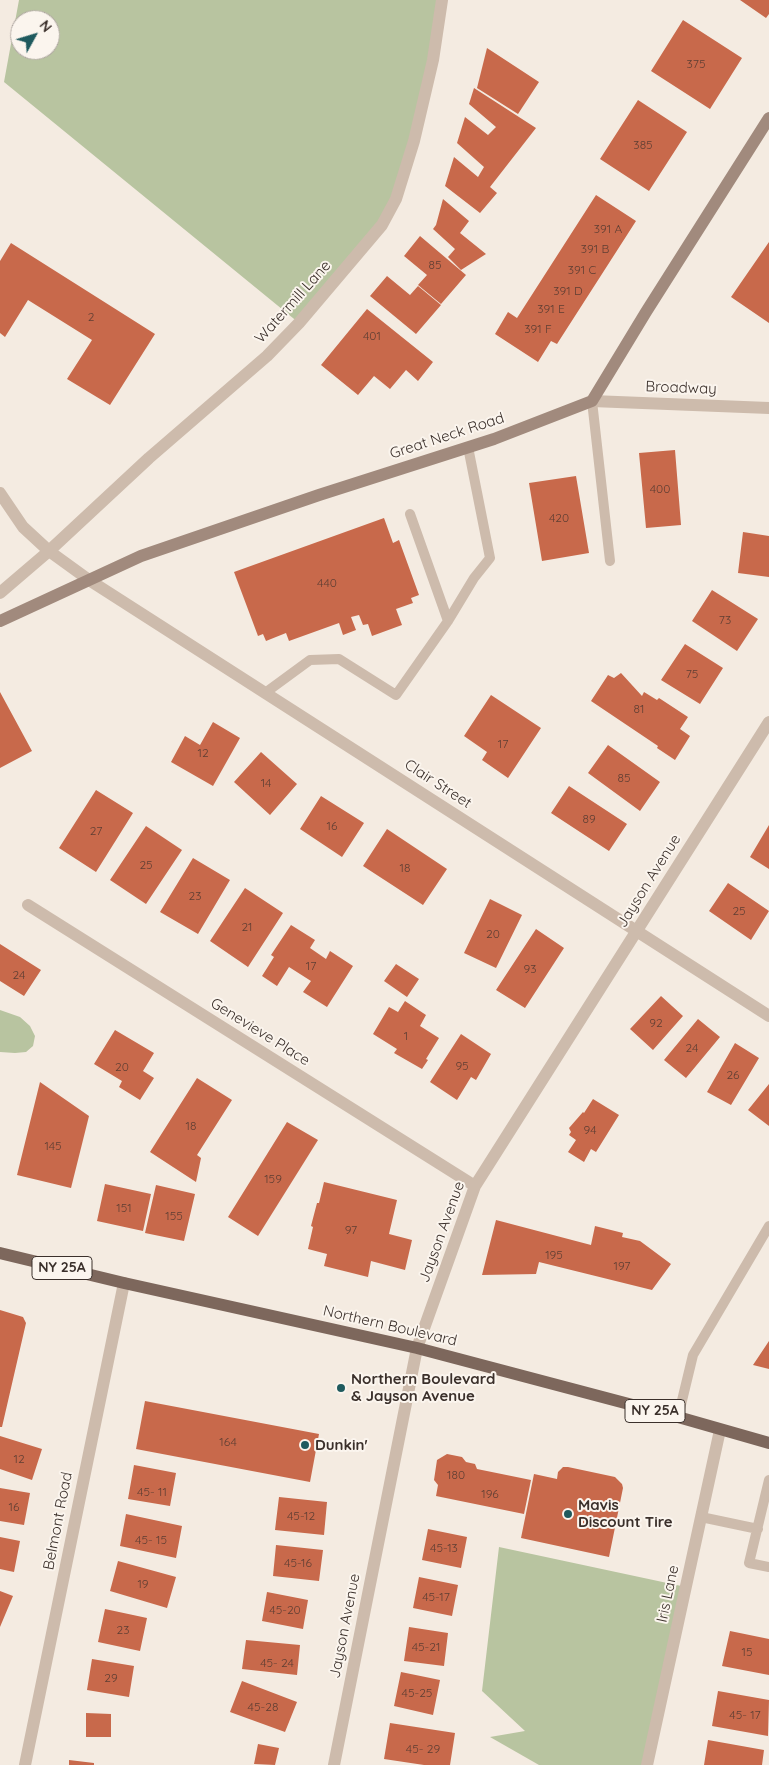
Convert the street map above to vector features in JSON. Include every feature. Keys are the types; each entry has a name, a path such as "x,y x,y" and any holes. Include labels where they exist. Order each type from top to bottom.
{"main road":[{"path":"592,401 769,118"},
{"name":"Great Neck Road","path":"0,621 141,556 319,495 494,439 592,401"},
{"name":"Northern Boulevard","path":"0,1253 124,1283 417,1348 769,1443"}],"street":[{"name":"Watermill Lane","path":"48,551 149,458 267,356 300,323 382,225 396,199 414,141 433,60 442,0"},
{"name":"Broadway","path":"592,401 769,408"},
{"name":"Clair Street","path":"0,493 23,527 48,551 89,580 769,1016"},
{"path":"0,593 48,551"},
{"name":"Jayson Avenue","path":"334,1765 417,1348 476,1186 769,722"},
{"name":"Genevieve Place","path":"28,905 476,1186"},
{"name":"Belmont Road","path":"25,1765 124,1283"},
{"name":"Iris Lane","path":"648,1765 720,1430"}],"lane":[{"path":"592,401 610,560"},
{"path":"265,693 310,660 340,659 396,695 448,621 474,578 490,558 468,447"},
{"path":"410,514 448,621"},
{"path":"678,1417 693,1356 769,1226"},
{"path":"769,1480 749,1562 769,1567"},
{"path":"701,1517 758,1529"}],"green space":[{"path":"19,0 442,0 396,199 299,323 4,82 10,49 10,60 60,60 60,10 17,10"},
{"path":"0,1010 20,1017 30,1026 35,1036 33,1046 26,1052 0,1052"},
{"path":"499,1547 686,1587 647,1765 539,1765 490,1737 525,1731 482,1691"}],"building":[{"path":"740,0 769,0 769,14 766,18"},
{"path":"683,20 742,58 710,109 651,71"},
{"path":"487,48 539,82 518,114 477,88"},
{"path":"474,88 536,128 490,187 497,193 480,213 445,186 454,157 478,177 484,167 457,143 465,117 488,135 496,127 469,104"},
{"path":"638,100 687,132 649,191 600,159"},
{"path":"596,195 636,221 557,344 551,341 538,362 495,334 508,312 517,318"},
{"path":"443,199 469,221 460,233 486,254 461,270 448,257 455,249 433,229 436,225"},
{"path":"420,236 466,275 441,304 418,285 427,275 404,256"},
{"path":"769,242 769,323 731,297"},
{"path":"11,243 155,334 110,405 67,379 92,340 28,300 5,337 0,333 0,261"},
{"path":"387,276 410,295 418,286 441,305 416,334 370,296"},
{"path":"367,309 433,362 418,381 406,370 390,389 374,376 358,395 321,365"},
{"path":"675,450 681,525 646,528 639,453"},
{"path":"576,476 589,553 542,561 529,483"},
{"path":"384,518 393,543 399,540 419,595 411,598 413,603 396,609 402,625 372,636 368,624 363,625 359,615 351,617 356,630 343,635 339,623 289,641 286,633 266,641 263,634 258,636 234,572"},
{"path":"743,532 769,536 769,577 738,573"},
{"path":"712,590 758,619 737,651 692,621"},
{"path":"685,644 723,668 700,704 661,680"},
{"path":"621,673 642,696 644,692 657,700 659,698 688,717 680,729 690,736 675,760 657,748 658,746 591,701 608,675 614,678"},
{"path":"0,692 32,751 0,768"},
{"path":"491,695 541,728 508,778 482,760 487,752 464,736"},
{"path":"213,722 240,738 213,786 171,762 185,736 200,745"},
{"path":"608,745 660,782 640,811 588,773"},
{"path":"261,752 297,784 270,815 234,782"},
{"path":"569,786 627,824 609,851 551,813"},
{"path":"96,790 133,813 96,872 59,848"},
{"path":"321,796 364,823 342,857 300,829"},
{"path":"769,825 769,869 750,857"},
{"path":"146,826 182,850 146,904 110,880"},
{"path":"387,829 447,869 423,905 363,866"},
{"path":"193,858 230,880 198,934 160,912"},
{"path":"728,883 769,911 751,940 709,911"},
{"path":"245,888 283,913 248,967 210,941"},
{"path":"490,899 522,915 496,968 464,953"},
{"path":"291,925 315,940 310,948 326,959 330,951 353,966 327,1007 303,992 311,981 289,967 277,986 262,976 274,957 271,955"},
{"path":"536,929 564,948 525,1008 496,990"},
{"path":"0,944 41,970 24,996 0,981"},
{"path":"396,964 419,979 407,997 384,981"},
{"path":"661,996 683,1016 653,1050 630,1029"},
{"path":"405,1001 426,1015 420,1026 439,1038 422,1069 394,1053 397,1049 373,1034 389,1007 398,1012"},
{"path":"698,1019 720,1037 686,1078 664,1060"},
{"path":"115,1030 154,1053 143,1071 154,1078 140,1100 119,1087 122,1081 94,1064"},
{"path":"461,1034 491,1054 476,1080 471,1077 457,1100 430,1082"},
{"path":"735,1043 759,1058 731,1105 707,1092"},
{"path":"197,1078 232,1100 197,1155 201,1158 196,1182 150,1152"},
{"path":"40,1082 89,1116 71,1188 17,1175"},
{"path":"769,1084 769,1126 748,1110"},
{"path":"593,1099 619,1115 596,1152 591,1149 584,1162 568,1152 576,1140 569,1135 571,1132 569,1128 584,1113"},
{"path":"287,1122 318,1140 258,1236 228,1217"},
{"path":"324,1182 397,1200 389,1234 412,1240 405,1270 371,1261 368,1277 324,1266 327,1254 308,1249 313,1227 311,1226"},
{"path":"105,1184 151,1194 143,1231 97,1221"},
{"path":"156,1185 195,1194 184,1241 145,1233"},
{"path":"496,1220 591,1245 595,1226 623,1233 622,1237 640,1241 671,1264 652,1290 539,1262 536,1274 482,1275"},
{"path":"0,1310 23,1317 26,1323 2,1427 0,1427"},
{"path":"769,1341 769,1369 753,1365"},
{"path":"145,1401 319,1434 310,1482 136,1449"},
{"path":"0,1436 42,1449 32,1480 0,1469"},
{"path":"447,1454 462,1457 466,1462 475,1464 477,1469 531,1480 524,1514 436,1496 438,1485 434,1480 437,1460"},
{"path":"134,1465 176,1473 170,1506 128,1499"},
{"path":"563,1467 615,1477 622,1484 623,1488 609,1557 521,1538 534,1474 557,1479 558,1472"},
{"path":"0,1488 30,1493 24,1525 0,1521"},
{"path":"279,1497 327,1502 324,1535 275,1530"},
{"path":"126,1514 182,1526 176,1558 120,1546"},
{"path":"428,1529 467,1537 461,1568 422,1560"},
{"path":"0,1537 20,1541 14,1572 0,1569"},
{"path":"276,1545 323,1550 319,1581 273,1576"},
{"path":"118,1561 176,1577 167,1608 110,1591"},
{"path":"419,1577 458,1585 452,1616 413,1608"},
{"path":"0,1591 13,1596 0,1627"},
{"path":"267,1592 308,1600 303,1629 262,1621"},
{"path":"105,1609 147,1618 140,1651 98,1642"},
{"path":"409,1627 448,1633 444,1666 404,1661"},
{"path":"730,1631 769,1639 769,1675 722,1666"},
{"path":"246,1640 300,1645 297,1675 242,1669"},
{"path":"92,1659 134,1666 129,1697 87,1690"},
{"path":"401,1672 440,1680 433,1715 394,1706"},
{"path":"242,1681 297,1702 285,1732 230,1712"},
{"path":"718,1691 769,1700 768,1736 712,1726"},
{"path":"86,1713 111,1714 111,1737 86,1737"},
{"path":"390,1723 455,1733 450,1765 424,1765 384,1759"},
{"path":"708,1740 764,1750 762,1765 704,1765"},
{"path":"258,1744 279,1748 275,1765 254,1764"},
{"path":"69,1760 94,1763 94,1765 69,1765"}],"place":[{"name":"Northern Boulevard & Jayson Avenue","path":"341,1388"},
{"name":"Dunkin'","path":"305,1445"},
{"name":"Mavis Discount Tire","path":"568,1514"}]}
